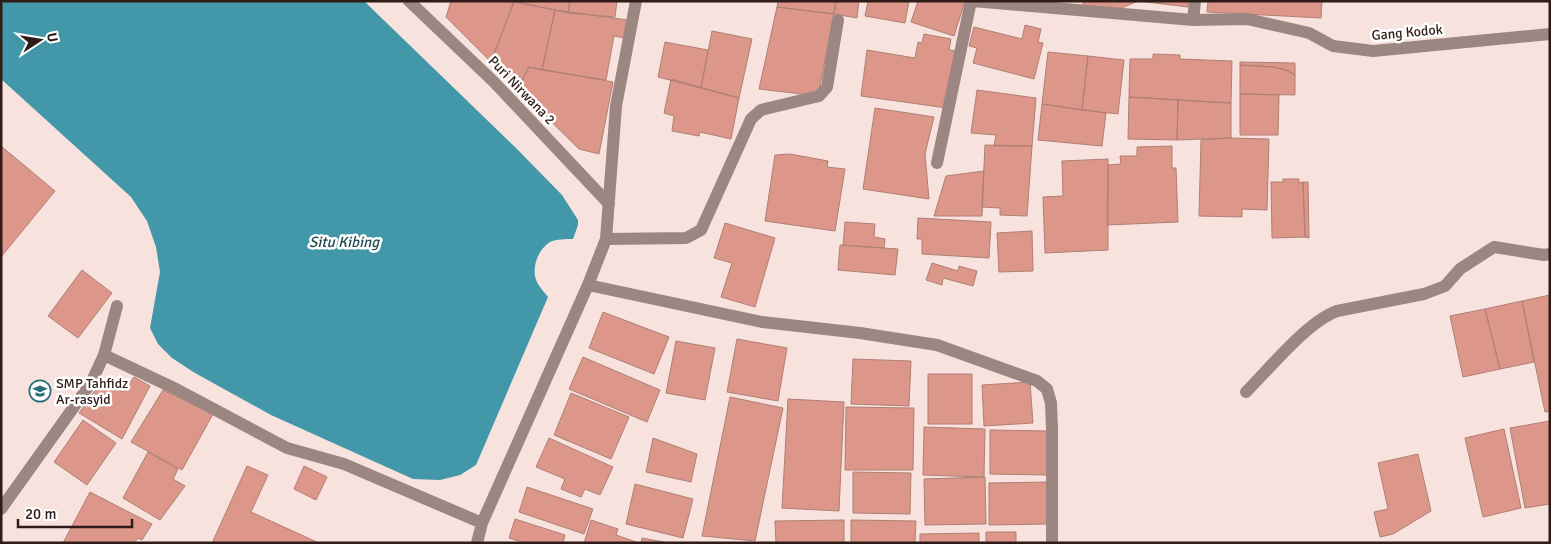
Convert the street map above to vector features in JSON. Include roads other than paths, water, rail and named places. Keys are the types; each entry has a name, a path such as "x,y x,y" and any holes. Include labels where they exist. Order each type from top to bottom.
{"street":[{"name":"Puri Nirwana 2","path":"409,1 494,82 609,204"},
{"path":"477,543 482,524 588,285 606,239 616,106 636,1"},
{"path":"938,162 972,1"},
{"name":"Gang Kodok","path":"972,1 1193,20 1247,19 1310,33 1333,46 1373,51 1550,34"},
{"path":"1193,20 1195,1"},
{"path":"606,239 686,238 701,230 751,119 761,110 819,96 827,87 838,20"},
{"path":"1246,392 1297,340 1326,315 1338,310 1424,294 1445,286 1460,269 1494,247 1544,255 1550,254"},
{"path":"588,285 762,322 860,333 937,345 1037,381 1047,389 1051,403 1052,543"},
{"path":"1,510 91,383 104,355 117,306"},
{"path":"104,355 176,389 287,448 344,464 482,524"}],"water":[{"name":"Situ Kibing","path":"1,1 364,1 514,146 562,195 578,220 578,225 573,239 550,242 538,255 535,267 536,279 548,297 476,465 460,475 440,480 413,479 271,415 195,373 172,358 158,344 150,328 160,272 156,247 147,221 131,197 1,79"}],"place":[{"name":"SMP Tahfidz Ar-rasyid","path":"40,391"}]}
